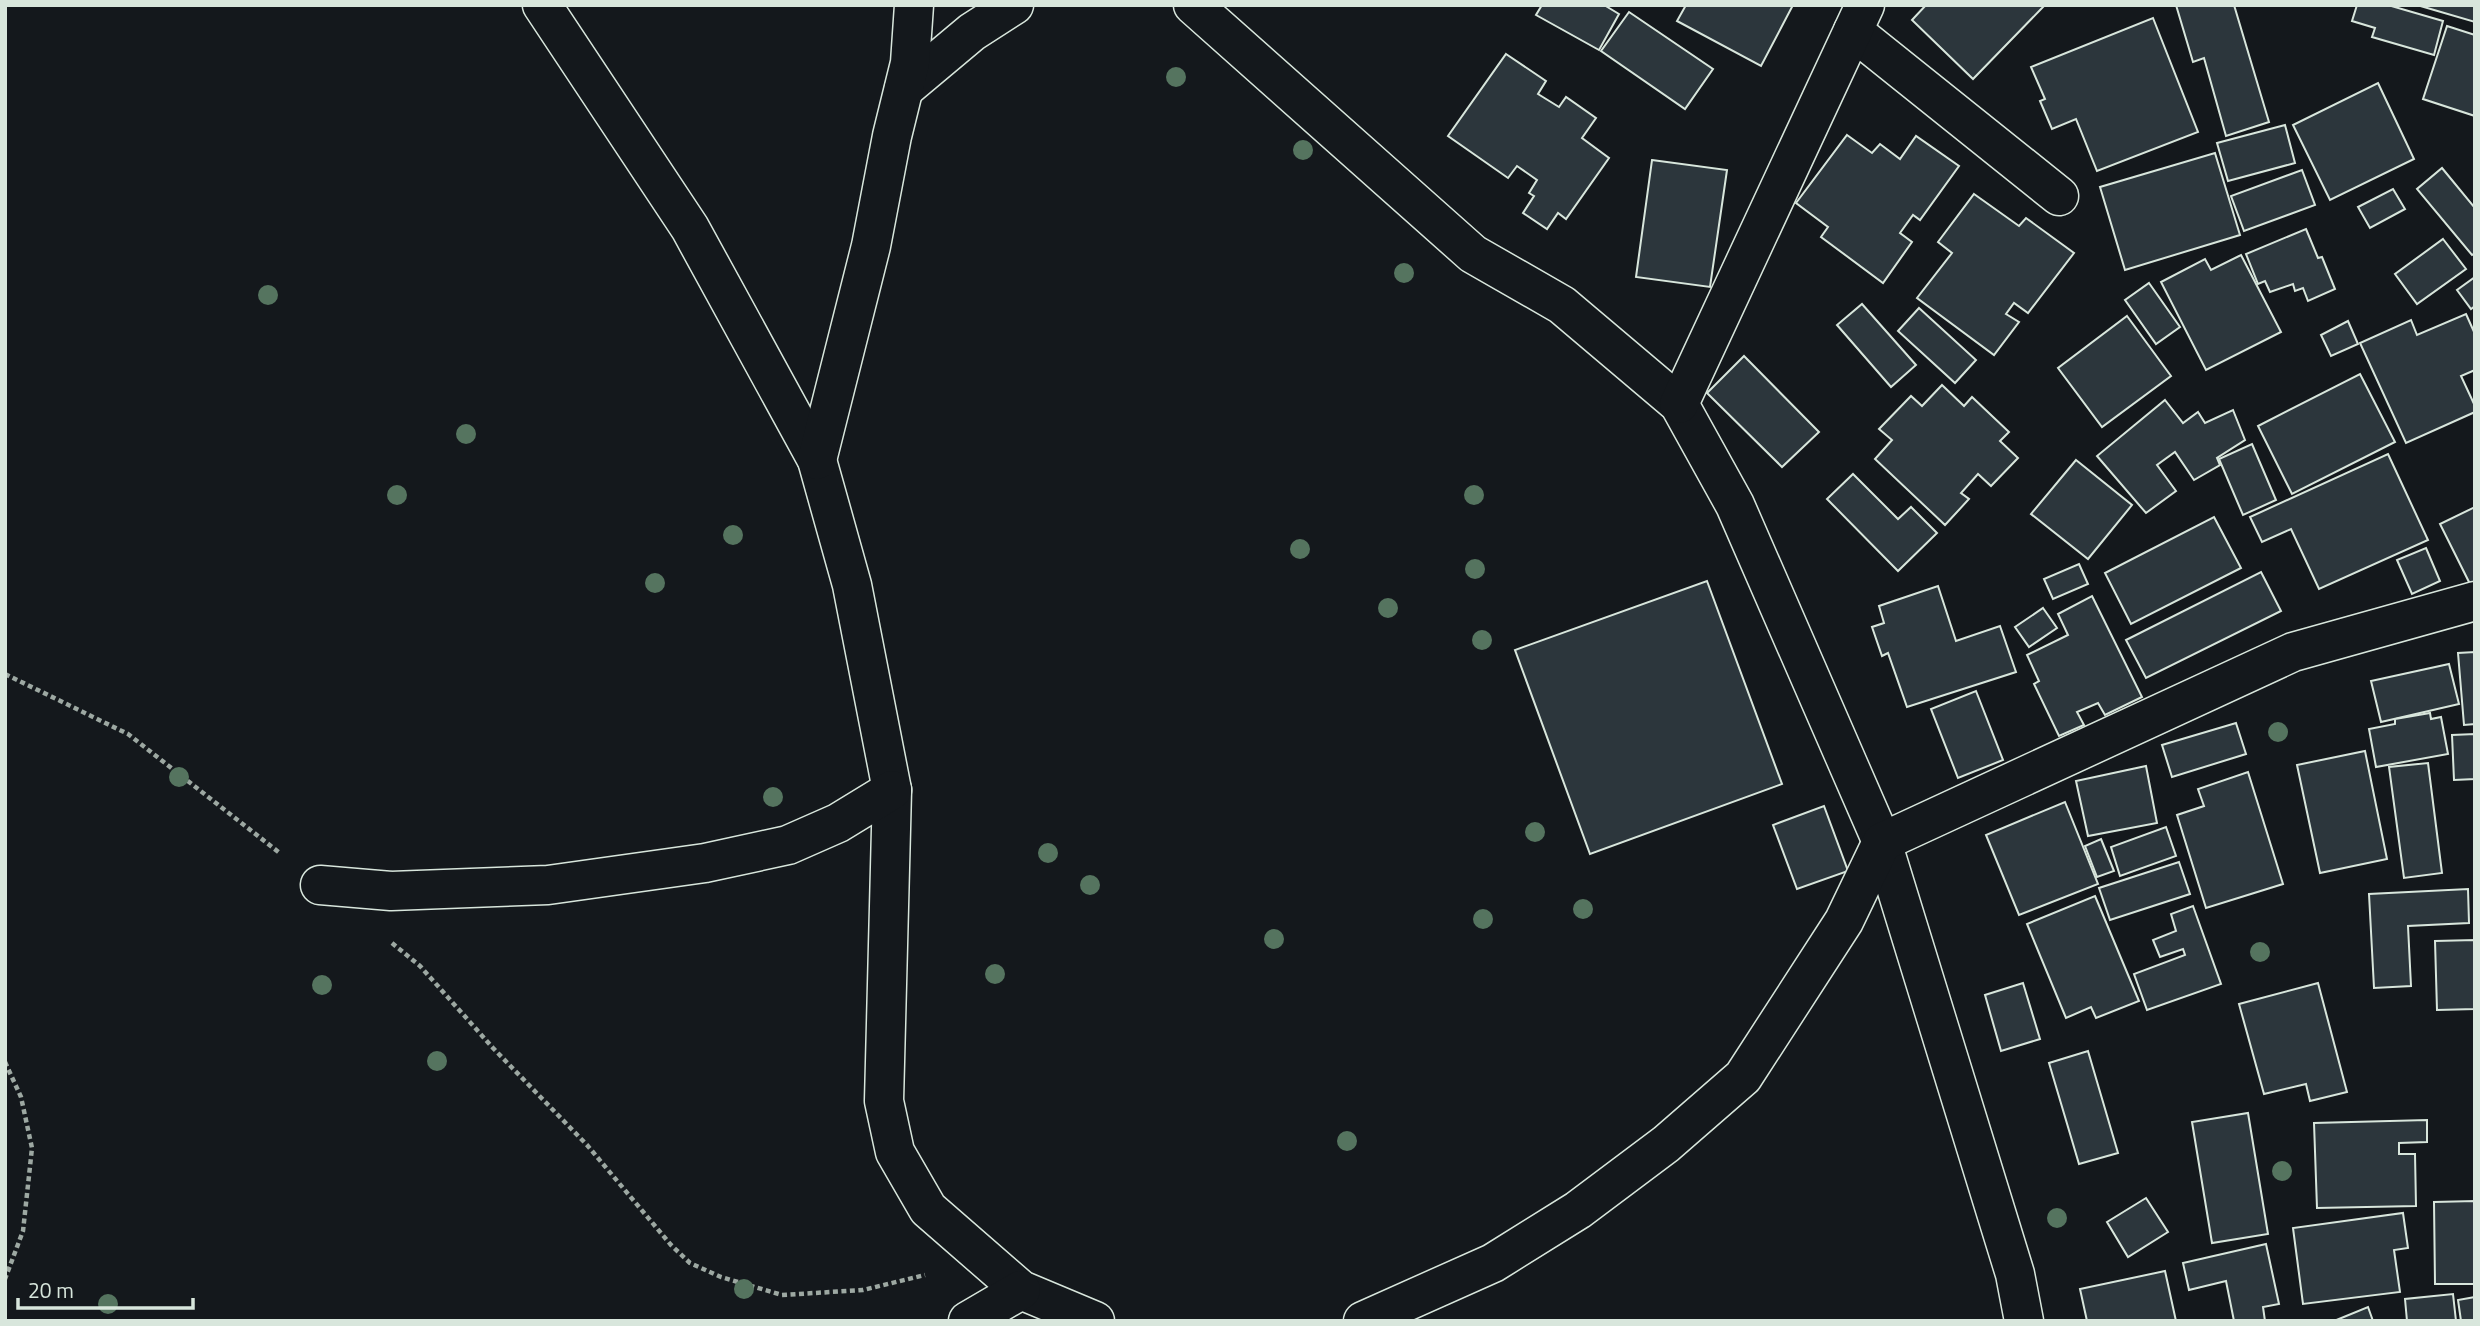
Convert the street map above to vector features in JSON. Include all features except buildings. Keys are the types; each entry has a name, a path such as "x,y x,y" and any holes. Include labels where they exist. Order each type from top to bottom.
{"street":[{"path":"542,5 690,228 817,460 852,584 892,790 884,1101 895,1152 928,1209 1021,1290 1095,1321"},
{"path":"817,460 871,246 892,135 910,63 914,5"},
{"path":"904,89 972,32 1014,5"},
{"path":"1193,5 1474,254 1562,305 1679,404 1735,505 1882,842 2015,1273 2024,1321"},
{"path":"1679,404 1859,18 2059,195"},
{"path":"1363,1321 1493,1263 1578,1210 1666,1144 1743,1077 1844,921 1882,842 2294,652 2475,601"},
{"path":"320,884 391,891 536,885 705,863 788,845 838,822 892,790"},
{"path":"968,1321 1021,1290"}],"path":[{"path":"5,674 128,734 320,884"},
{"path":"390,941 420,966 493,1048 587,1145 671,1245 690,1263 721,1277 782,1295 863,1290 987,1260"},
{"path":"5,1062 21,1097 32,1148 23,1231 5,1279"}]}
